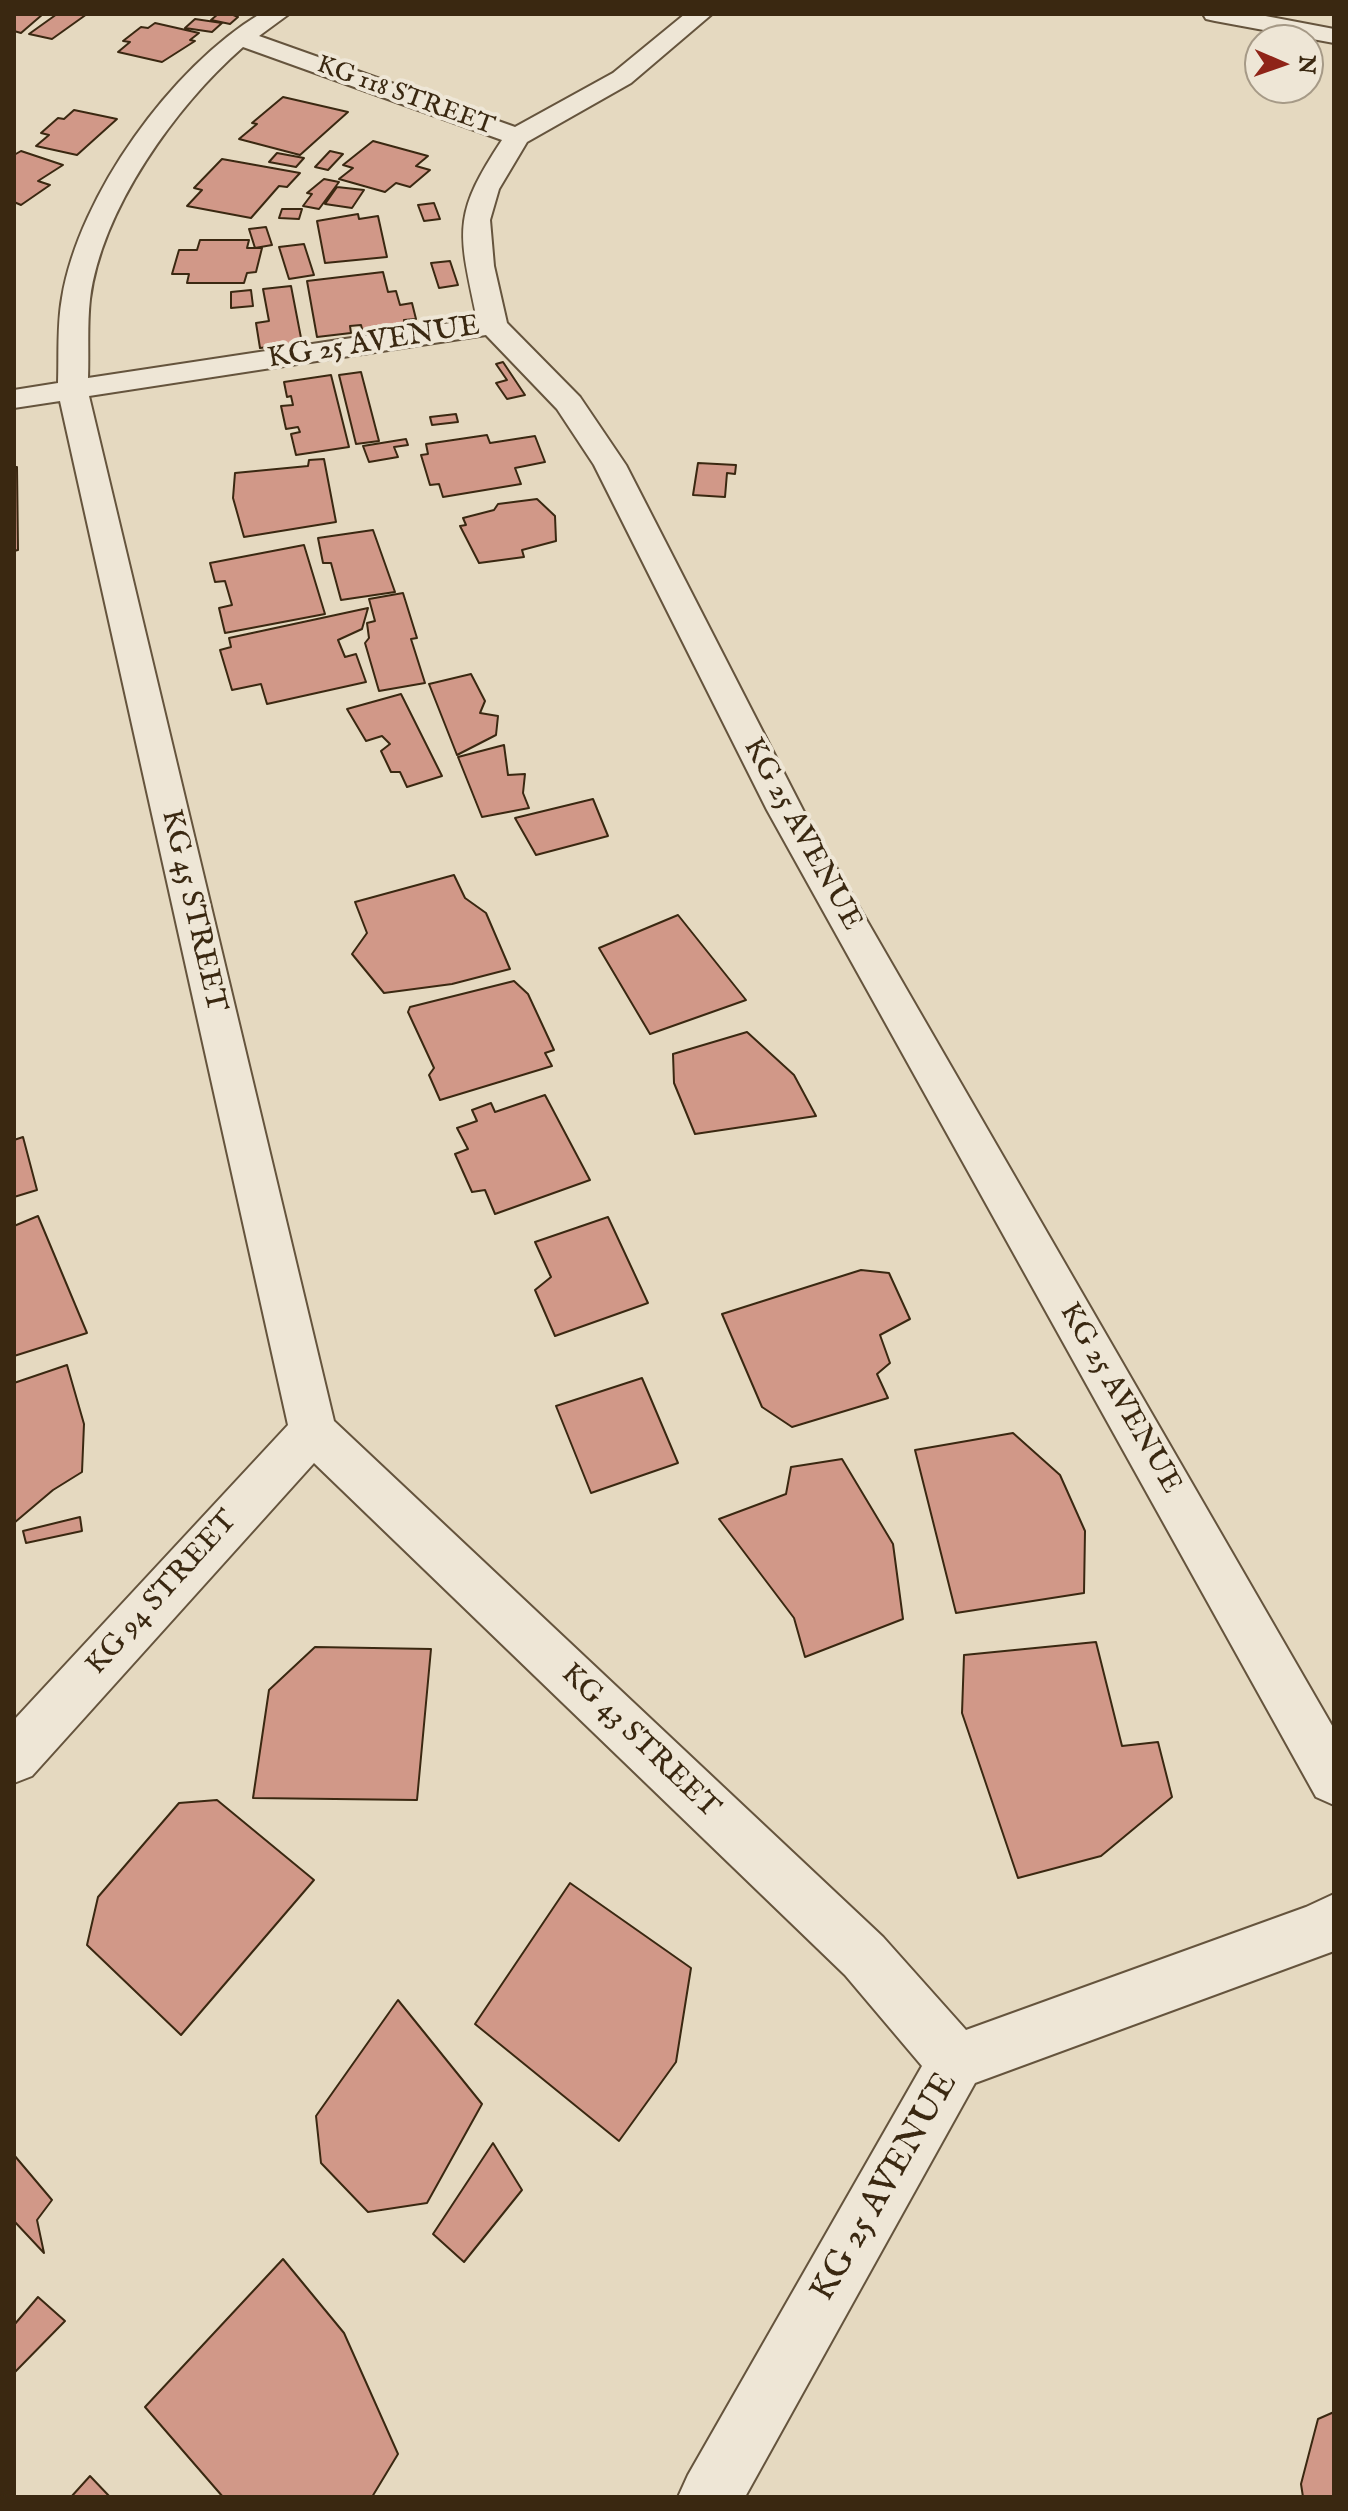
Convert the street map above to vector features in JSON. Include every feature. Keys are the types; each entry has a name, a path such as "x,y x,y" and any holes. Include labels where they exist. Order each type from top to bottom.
{"street":[{"path":"239,37 277,14"},
{"path":"517,137 622,78 700,14"},
{"path":"1215,14 1334,36"},
{"name":"KG 118 STREET","path":"239,37 517,137 494,172 477,210 479,258 493,325"},
{"name":"KG 45 STREET","path":"239,37 198,73 145,140 94,233 76,298 73,391 313,1431"},
{"name":"KG 25 AVENUE","path":"14,399 493,325 569,403 610,465 785,810 1334,1779"},
{"name":"KG 94 STREET","path":"14,1758 313,1431"},
{"name":"KG 43 STREET","path":"313,1431 864,1956 956,2062"},
{"name":"KG 25 AVENUE","path":"710,2497 956,2062 1320,1929 1334,1921"}],"building":[{"path":"14,14 43,14 21,33 14,31"},
{"path":"57,14 87,14 52,39 29,34"},
{"path":"218,14 238,17 230,24 211,20"},
{"path":"195,19 222,23 212,32 185,28"},
{"path":"155,23 199,33 190,40 195,41 162,62 118,52 130,42 123,41 141,27 148,28"},
{"path":"283,97 348,112 300,155 239,139 257,124 252,123"},
{"path":"74,110 117,119 77,155 36,146 49,135 41,133 58,118 64,119"},
{"path":"373,141 428,156 416,166 430,170 410,187 396,183 385,192 339,179 353,168 343,165"},
{"path":"21,151 63,165 38,181 50,185 21,205 14,202 14,155"},
{"path":"330,151 343,154 328,170 315,167"},
{"path":"277,153 304,158 296,167 269,162"},
{"path":"222,159 300,173 287,187 279,186 251,218 187,206 202,190 194,188"},
{"path":"324,179 339,182 319,209 303,206 312,194 307,193"},
{"path":"337,187 364,190 352,208 325,204"},
{"path":"434,203 440,219 424,221 418,205"},
{"path":"282,209 302,209 299,219 279,218"},
{"path":"358,214 359,219 378,216 387,257 325,263 317,221"},
{"path":"266,227 272,245 255,248 249,229"},
{"path":"200,240 249,240 247,248 262,248 256,272 247,273 244,283 187,283 189,274 172,274 179,250 197,250"},
{"path":"304,244 314,275 289,279 279,247"},
{"path":"450,261 458,285 439,288 431,263"},
{"path":"383,272 388,292 396,291 400,305 412,303 416,319 404,320 406,328 363,333 361,325 350,326 351,333 317,337 307,281"},
{"path":"291,286 302,343 260,348 256,323 269,321 263,289"},
{"path":"251,290 253,306 231,308 231,292"},
{"path":"503,362 525,395 507,399 496,383 507,380 496,364"},
{"path":"361,372 379,441 356,444 339,375"},
{"path":"331,375 349,447 296,455 291,434 300,432 298,427 286,429 281,406 293,405 291,396 287,397 284,382"},
{"path":"456,414 458,422 432,425 430,417"},
{"path":"487,435 490,443 535,436 545,462 515,468 521,484 443,497 439,484 430,485 421,455 428,454 426,444"},
{"path":"406,439 408,445 394,447 398,457 369,462 363,446"},
{"path":"324,459 336,522 244,537 233,498 235,473 308,466 309,460"},
{"path":"698,463 736,465 735,474 727,473 725,497 693,495"},
{"path":"14,467 17,467 18,550 14,551"},
{"path":"537,499 555,516 556,541 522,550 524,557 479,563 460,526 466,525 463,518 494,510 498,504"},
{"path":"373,530 395,592 341,600 331,563 323,563 318,538"},
{"path":"304,545 325,614 225,633 219,608 232,605 225,581 215,582 210,563"},
{"path":"403,593 417,638 411,639 425,683 379,691 365,643 369,638 367,623 375,621 369,599"},
{"path":"368,608 362,629 338,640 345,657 356,654 366,682 267,704 261,684 232,690 220,650 231,647 229,638"},
{"path":"471,674 485,701 480,713 498,716 496,735 457,755 429,684"},
{"path":"401,694 442,776 407,787 400,772 391,772 381,751 390,744 382,736 366,741 347,709"},
{"path":"504,745 508,775 525,774 523,793 529,808 482,817 458,757"},
{"path":"593,799 608,836 536,855 515,818"},
{"path":"454,875 465,898 486,913 510,969 452,984 384,993 352,954 367,933 355,902"},
{"path":"678,915 746,1000 650,1034 599,948"},
{"path":"514,981 528,994 554,1050 545,1053 552,1066 440,1100 429,1075 434,1068 408,1012 410,1007"},
{"path":"747,1032 794,1075 816,1116 695,1134 674,1083 673,1054"},
{"path":"545,1095 590,1180 495,1214 485,1190 472,1192 455,1154 468,1149 457,1128 477,1121 472,1110 491,1103 495,1112"},
{"path":"23,1137 37,1190 14,1197 14,1140"},
{"path":"38,1216 87,1333 14,1356 14,1226"},
{"path":"608,1217 648,1303 555,1336 535,1290 551,1277 535,1242"},
{"path":"861,1270 889,1273 910,1319 880,1335 890,1363 877,1374 888,1398 792,1427 762,1407 722,1314"},
{"path":"67,1365 84,1424 82,1472 53,1490 14,1523 14,1383"},
{"path":"642,1378 678,1463 591,1493 556,1406"},
{"path":"1013,1433 1060,1475 1085,1531 1084,1593 956,1613 915,1450"},
{"path":"842,1459 893,1544 903,1619 805,1657 794,1618 719,1519 786,1494 791,1467"},
{"path":"80,1517 82,1531 26,1543 23,1531"},
{"path":"1096,1642 1122,1746 1158,1742 1172,1797 1101,1856 1018,1878 962,1713 964,1655"},
{"path":"315,1647 431,1649 417,1800 253,1798 269,1690"},
{"path":"217,1800 314,1880 181,2035 87,1945 98,1897 179,1803"},
{"path":"570,1883 691,1968 676,2062 619,2141 475,2024"},
{"path":"398,2000 482,2104 427,2203 368,2212 321,2163 316,2116"},
{"path":"493,2143 522,2190 464,2262 433,2234"},
{"path":"14,2155 52,2200 37,2220 44,2253 14,2221"},
{"path":"283,2259 344,2333 398,2454 372,2497 223,2497 145,2407"},
{"path":"38,2297 65,2321 14,2373 14,2325"},
{"path":"1334,2412 1334,2497 1303,2497 1301,2484 1318,2419"},
{"path":"90,2476 110,2497 71,2497"}]}
